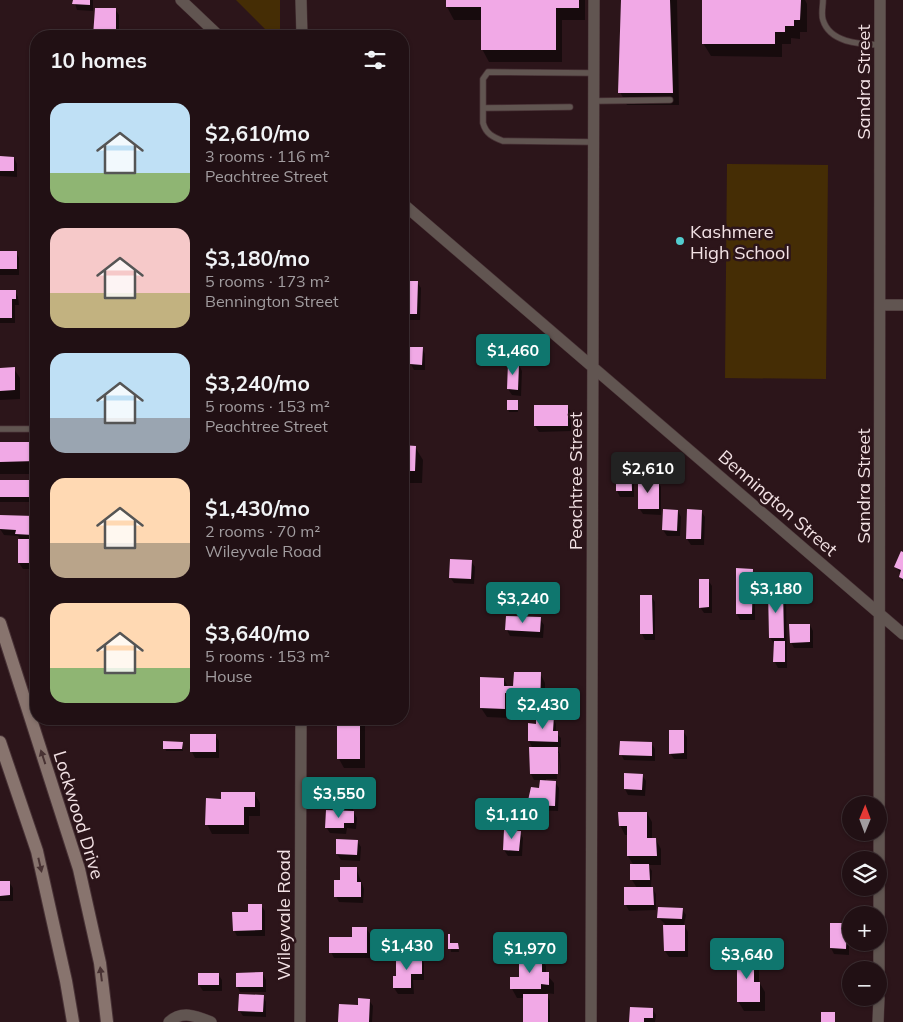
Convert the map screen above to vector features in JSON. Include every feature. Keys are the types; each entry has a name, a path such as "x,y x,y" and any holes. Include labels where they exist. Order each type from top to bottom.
{"main road":[{"name":"Lockwood Drive","path":"0,623 30,716"},
{"name":"Lockwood Drive","path":"33,725 79,869 100,963 106,1022"},
{"path":"0,742 37,851 66,981 73,1022"}],"street":[{"path":"181,0 213,30"},
{"path":"300,0 302,30"},
{"name":"Peachtree Street","path":"591,1022 594,0"},
{"name":"Sandra Street","path":"879,961 881,615 880,0"},
{"name":"Bennington Street","path":"409,209 903,634"},
{"path":"881,305 903,306"},
{"name":"Wileyvale Road","path":"300,1022 301,725"},
{"path":"878,1022 879,1006"},
{"path":"169,1022 180,1015 190,1015 211,1022"}],"lane":[{"path":"823,0 823,19 830,33 856,44 880,45"},
{"path":"593,142 503,141 492,136 485,130 483,79 484,74 488,72 594,73"},
{"path":"594,101 670,100"},
{"path":"483,108 570,107"},
{"path":"0,429 30,429"}],"shaded area":[{"path":"236,0 280,0 280,30 266,30"},
{"path":"727,164 828,165 826,379 725,378"}],"building":[{"path":"73,0 90,0 90,5 72,4"},
{"path":"446,0 579,0 579,8 556,8 556,50 481,50 481,7 446,7"},
{"path":"621,0 670,0 673,93 618,93"},
{"path":"702,0 801,0 800,20 794,20 794,26 785,26 785,32 775,32 775,44 702,44"},
{"path":"95,8 116,8 116,30 93,30"},
{"path":"0,156 14,157 14,171 0,171"},
{"path":"0,251 17,251 17,269 0,269"},
{"path":"409,281 418,281 417,314 409,314"},
{"path":"0,290 16,290 16,299 12,299 12,318 0,318"},
{"path":"410,347 423,347 422,365 410,364"},
{"path":"508,363 519,364 518,390 507,389"},
{"path":"15,367 15,390 0,391 0,368"},
{"path":"507,400 518,400 518,410 507,410"},
{"path":"534,405 568,405 568,426 534,426"},
{"path":"0,442 30,442 30,461 0,462"},
{"path":"409,446 416,446 415,471 409,471"},
{"path":"616,454 631,454 632,491 616,491"},
{"path":"638,479 659,479 659,509 638,509"},
{"path":"0,480 29,480 29,497 0,497"},
{"path":"663,509 678,510 677,531 662,530"},
{"path":"687,509 702,510 701,539 686,539"},
{"path":"0,515 30,516 30,535 15,534 16,530 0,529"},
{"path":"18,539 30,539 30,563 18,563"},
{"path":"901,551 903,552 903,579 899,577 901,570 894,567"},
{"path":"450,559 472,560 471,579 449,578"},
{"path":"736,568 753,569 752,614 736,614"},
{"path":"699,579 709,579 709,607 699,608"},
{"path":"783,589 784,638 769,638 768,590"},
{"path":"640,595 652,595 653,634 640,634"},
{"path":"506,616 541,617 540,632 505,630"},
{"path":"789,624 810,624 810,642 790,643"},
{"path":"774,641 785,641 785,662 773,662"},
{"path":"514,672 541,672 540,709 514,708 514,694 505,693 505,709 480,708 480,677 504,678 504,686 513,686"},
{"path":"536,716 554,716 553,731 558,731 558,742 528,741 528,723 536,724"},
{"path":"337,725 360,725 360,759 337,759"},
{"path":"669,730 684,730 684,753 669,754"},
{"path":"190,734 216,734 216,752 190,752"},
{"path":"163,741 183,742 182,749 163,749"},
{"path":"620,741 652,742 652,756 619,755"},
{"path":"529,747 558,747 558,774 530,774"},
{"path":"624,773 643,774 642,790 624,789"},
{"path":"333,779 351,779 352,806 333,806"},
{"path":"540,780 556,781 555,806 527,805 531,787 539,788"},
{"path":"221,792 255,792 255,807 244,807 244,825 205,825 206,798 221,799"},
{"path":"326,810 354,811 354,823 344,823 344,828 325,828"},
{"path":"618,812 647,812 647,838 656,838 657,856 627,856 627,826 619,826"},
{"path":"504,830 521,831 519,851 503,850"},
{"path":"336,839 358,840 357,855 336,854"},
{"path":"630,864 649,864 650,880 630,880"},
{"path":"340,867 357,867 357,882 361,882 361,897 334,897 334,880 340,880"},
{"path":"0,881 10,881 10,895 0,896"},
{"path":"624,887 653,887 654,905 624,905"},
{"path":"248,904 262,904 262,930 233,931 232,912 248,912"},
{"path":"658,907 683,908 682,919 657,918"},
{"path":"830,923 842,923 842,949 830,948"},
{"path":"663,925 685,925 685,951 664,951"},
{"path":"352,927 367,927 367,953 329,953 329,937 352,937"},
{"path":"448,934 450,934 450,943 458,943 459,949 448,949"},
{"path":"737,955 754,955 754,982 760,982 760,1002 737,1002"},
{"path":"396,956 422,956 422,974 411,974 411,988 393,988 393,976 396,976"},
{"path":"519,956 542,956 542,972 549,972 549,985 541,984 541,989 510,989 510,977 519,977"},
{"path":"263,972 263,987 236,987 236,973"},
{"path":"198,973 219,973 219,985 198,985"},
{"path":"239,994 264,995 263,1012 238,1011"},
{"path":"523,994 548,994 548,1022 523,1022"},
{"path":"358,998 370,999 369,1022 338,1022 339,1004 358,1005"},
{"path":"630,1007 653,1008 653,1018 644,1018 644,1022 629,1022"},
{"path":"821,1012 835,1012 835,1022 821,1022"}],"place":[{"name":"Kashmere High School","path":"680,241"}]}
